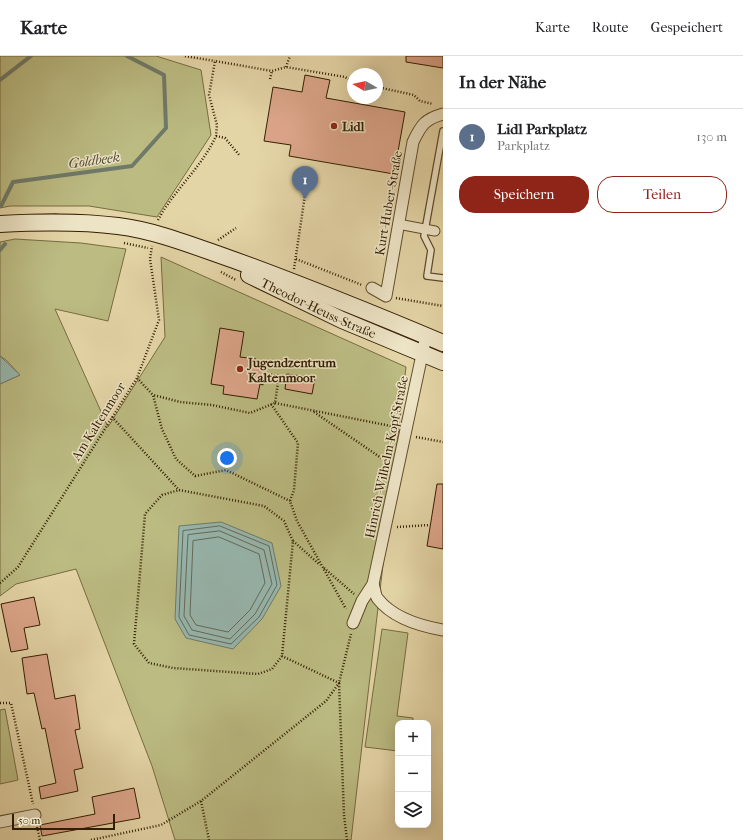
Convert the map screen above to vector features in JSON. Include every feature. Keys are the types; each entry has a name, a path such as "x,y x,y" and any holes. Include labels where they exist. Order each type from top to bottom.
{"main road":[{"name":"Theodor-Heuss-Straße","path":"0,224 47,221 119,226 155,233 305,286 443,343"},
{"name":"Theodor-Heuss-Straße","path":"196,247 297,299 443,362"}],"street":[{"name":"Kurt-Huber-Straße","path":"386,296 413,142 419,128 441,110"},
{"path":"398,224 436,231"},
{"path":"372,288 386,296"},
{"name":"Hinrich-Wilhelm-Kopf-Straße","path":"353,623 362,601 374,584 426,336"},
{"path":"374,584 377,598 391,611 429,627 443,630"},
{"path":"0,822 35,815"}],"lane":[{"path":"443,131 424,236 431,250 427,276 443,278"}],"path":[{"path":"184,56 272,71 286,67 347,78"},
{"path":"286,67 290,56"},
{"path":"158,222 164,209 175,197 216,136 217,125 210,95 215,61"},
{"path":"270,79 272,71"},
{"path":"383,88 414,95 420,101 441,110"},
{"path":"216,136 225,138 240,156"},
{"path":"294,271 309,168"},
{"path":"217,240 236,228"},
{"name":"Am Kaltenmoor","path":"0,583 18,567 137,378 159,320 150,259 151,249"},
{"path":"296,258 372,288"},
{"path":"386,296 443,306"},
{"path":"265,374 279,376 275,403"},
{"path":"137,378 153,395 162,429 176,458 195,476 226,470 290,500"},
{"path":"153,395 180,402 212,405 250,413 275,403 312,410 443,442"},
{"path":"271,404 298,443 294,490 290,500 297,521 353,623 340,683 344,815 347,840"},
{"path":"312,410 398,470"},
{"path":"112,416 180,490"},
{"path":"293,541 282,656 272,669 258,674 173,668 150,663 134,644 145,514 162,495 180,490 264,506 284,522 293,541 362,601"},
{"path":"386,527 430,525"},
{"path":"282,656 340,683"},
{"path":"91,840 161,825 201,801 326,701 340,683"},
{"path":"0,704 11,703 40,840"},
{"path":"201,801 209,840"}],"green space":[{"path":"0,56 156,56 201,70 211,135 157,217 89,206 10,206 0,208"},
{"path":"15,239 81,243 126,249 108,321 55,309 108,427 165,337 161,257 406,367 351,840 175,840 152,766 76,569 16,584 0,596 0,384 20,375 6,360 0,356 0,242"},
{"path":"382,629 408,633 397,716 413,718 413,720 395,720 395,751 365,747"},
{"path":"5,709 18,780 0,784 0,710"}],"water":[{"path":"0,356 20,375 0,384"},
{"path":"221,522 272,543 281,586 262,619 233,649 186,638 175,619 179,526"}],"building":[{"path":"406,56 443,56 443,68 406,62"},
{"name":"Lidl","path":"305,75 330,80 326,98 347,102 347,104 360,104 405,112 394,174 289,156 291,145 264,141 273,87 302,92"},
{"name":"Jugendzentrum Kaltenmoor","path":"220,328 244,332 240,357 256,359 255,362 266,363 263,385 260,384 257,399 223,394 224,386 211,384"},
{"path":"287,374 315,378 312,394 285,389"},
{"path":"437,484 443,484 443,549 427,546"},
{"path":"34,597 40,625 24,628 28,649 11,652 1,604"},
{"path":"47,654 55,699 75,695 80,729 75,730 83,768 74,770 78,791 41,799 39,787 56,783 45,728 42,729 34,693 27,694 22,658"},
{"path":"134,788 140,818 42,836 40,825 95,814 92,797"}],"waterway":[{"name":"Goldbeek","path":"0,80 31,56"},
{"name":"Goldbeek","path":"1,206 13,182 132,166 166,128 164,75 127,56"},
{"name":"Goldbeek","path":"0,250 5,244"}],"place":[{"name":"Lidl","path":"334,126"},
{"name":"Lidl Parkplatz","path":"305,199"},
{"name":"Jugendzentrum Kaltenmoor","path":"240,369"}]}
